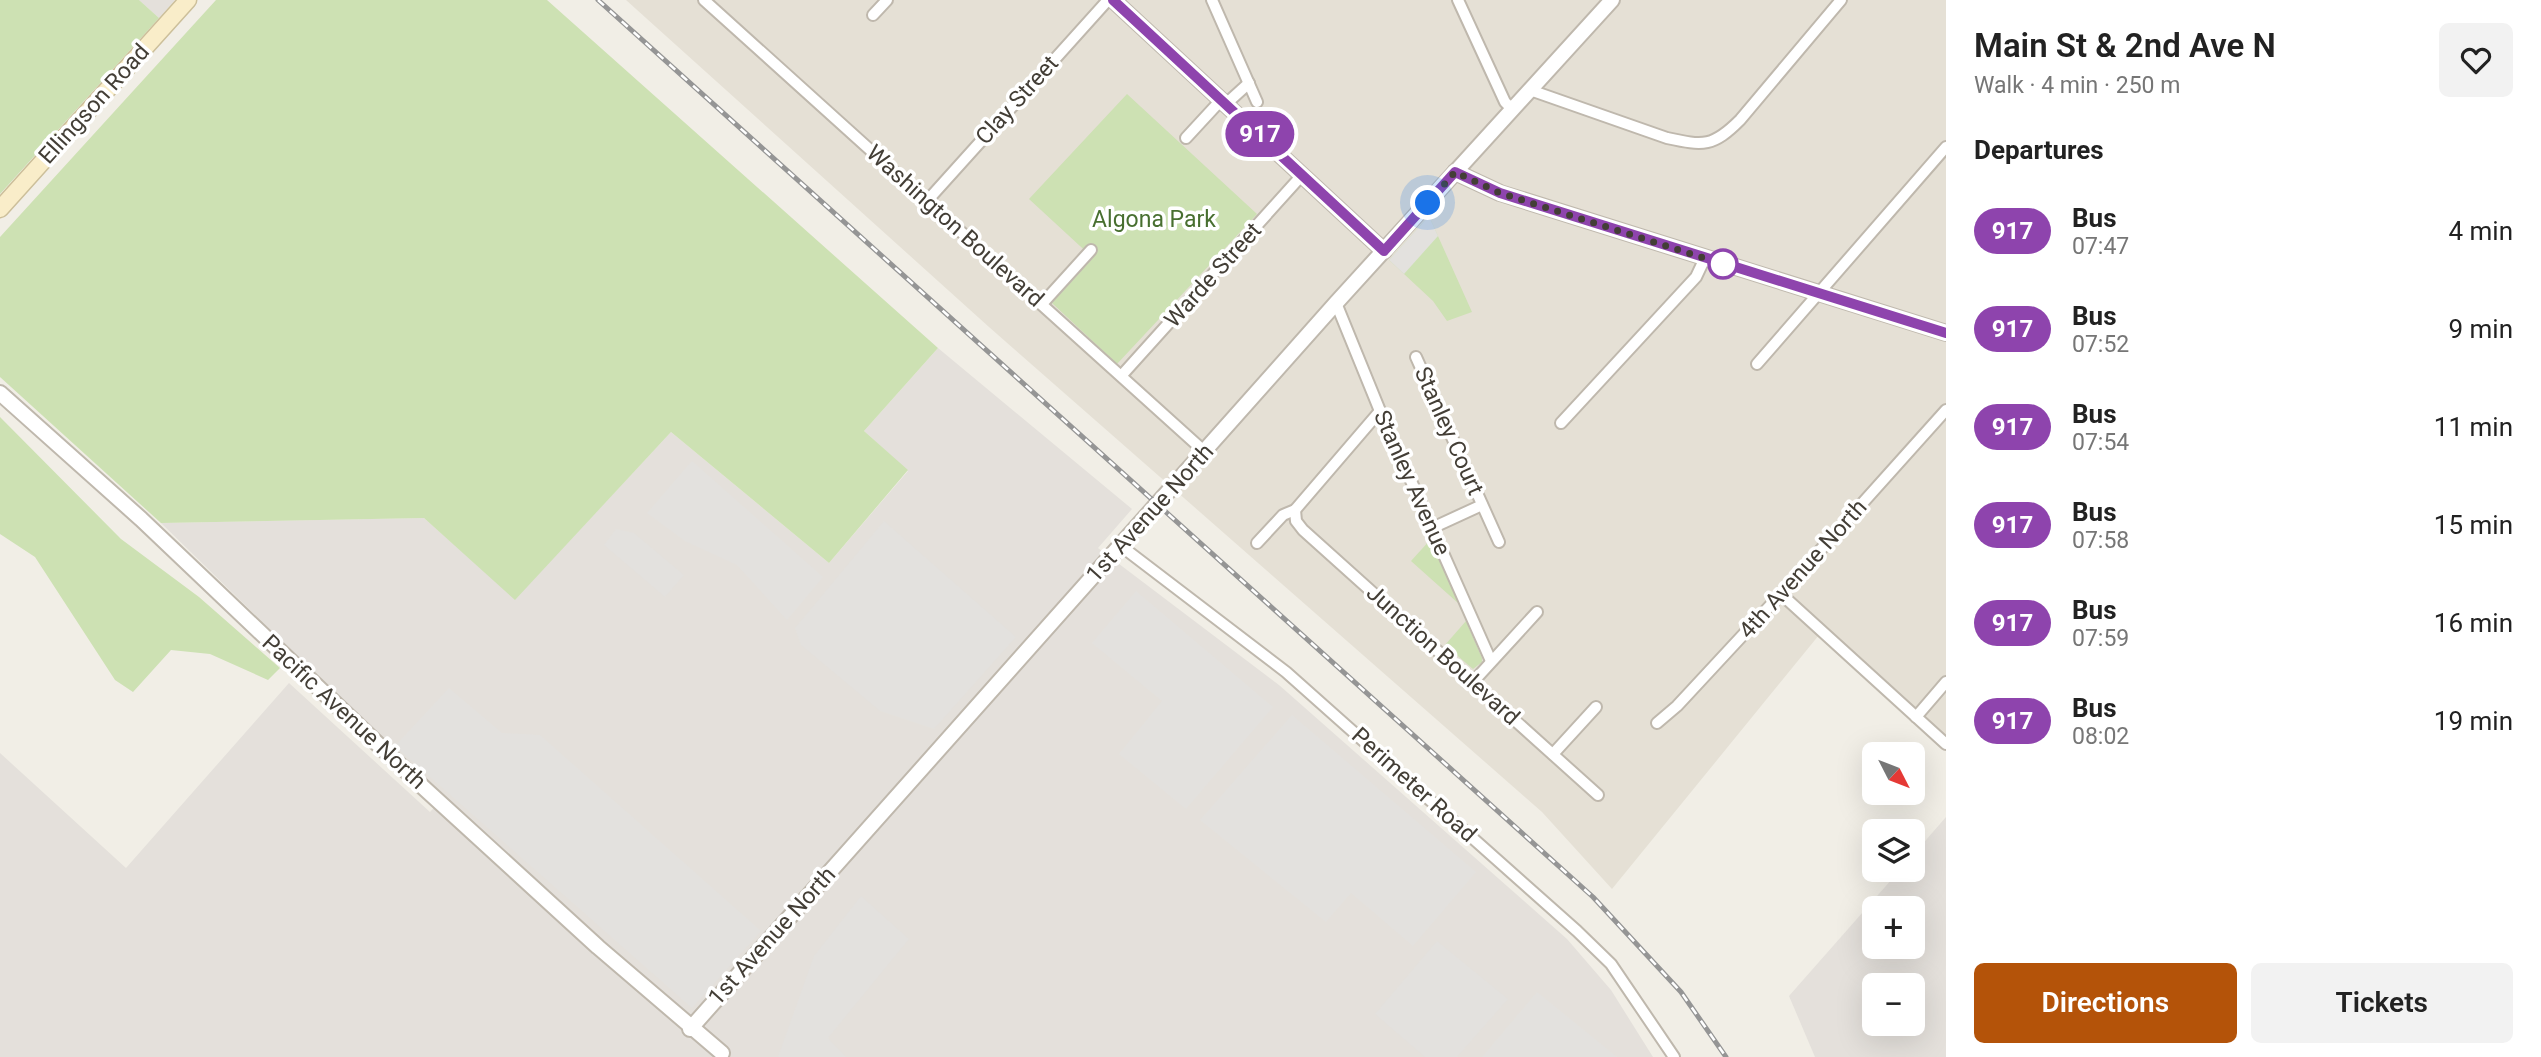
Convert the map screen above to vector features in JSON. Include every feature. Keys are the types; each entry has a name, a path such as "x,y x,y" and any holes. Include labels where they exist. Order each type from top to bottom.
{"main road":[{"name":"Ellingson Road","path":"0,209 188,0"}],"street":[{"name":"Washington Boulevard","path":"704,0 1205,452"},
{"path":"873,15 887,0"},
{"name":"Clay Street","path":"927,201 1108,0"},
{"path":"1113,0 1384,251"},
{"path":"1212,0 1257,102"},
{"path":"1458,0 1505,102 1512,108"},
{"name":"1st Avenue North","path":"690,1029 1336,303 1612,0"},
{"path":"1530,90 1667,138 1709,144 1740,120 1841,0"},
{"path":"1186,138 1225,101 1249,83"},
{"path":"1757,364 1946,147"},
{"path":"1455,172 1500,193 1946,333"},
{"name":"Warde Street","path":"1122,375 1303,174"},
{"path":"1042,304 1091,250"},
{"path":"1561,423 1696,277 1705,258"},
{"name":"Stanley Avenue","path":"1336,303 1380,411 1491,662"},
{"name":"Stanley Court","path":"1416,357 1499,542"},
{"name":"Pacific Avenue North","path":"0,393 141,519 432,795 690,1029 722,1054"},
{"name":"4th Avenue North","path":"1657,723 1677,706 1782,594 1946,410"},
{"path":"1258,543 1283,515 1295,510 1380,411"},
{"name":"Stanley Court","path":"1432,528 1482,506"},
{"name":"Junction Boulevard","path":"1295,510 1296,521 1303,530 1598,795"},
{"name":"Perimeter Road","path":"1121,546 1286,672 1572,926 1611,964 1674,1057"},
{"path":"1782,594 1946,744"},
{"path":"1473,682 1537,612"},
{"path":"1916,717 1946,682"},
{"path":"1553,754 1596,707"}],"shaded area":[{"path":"139,0 175,0 159,18"},
{"path":"626,0 1946,0 1946,745 1819,635 1612,889 1542,812 989,327"},
{"path":"1429,216 1438,236 1404,274 1389,260"},
{"path":"938,348 1132,509 1098,548 1279,685 1567,939 1611,990 1653,1057 0,1057 0,753 126,868 289,683 430,812 443,798 161,523 424,518 515,599 671,432 829,563 908,471 864,431"},
{"path":"692,461 823,577 787,620 737,565 685,541 647,513"},
{"path":"884,521 1016,637 934,729 880,711 801,645 795,628"},
{"path":"616,529 634,533 684,575 665,597 604,545"},
{"path":"1136,591 1273,707 1186,809 1119,754 1162,701 1092,643"},
{"path":"449,688 502,733 540,735 761,931 692,1008 395,746"},
{"path":"1292,715 1476,872 1413,946 1351,893 1326,922 1200,820"},
{"path":"1946,817 1946,1057 1815,1057 1789,996 1862,913 1862,959 1925,959 1925,896 1877,896 1889,882 1925,882 1925,841"},
{"path":"861,896 909,939 828,1038 846,1057 778,1057 814,956"},
{"path":"1437,941 1508,999 1457,1057 1425,1057 1375,1014"},
{"path":"1537,992 1617,1057 1482,1057"}],"green space":[{"path":"0,0 139,0 159,18 0,194"},
{"path":"216,0 547,0 938,348 864,431 908,470 829,563 671,432 515,600 424,518 161,523 0,377 0,237"},
{"name":"Algona Park","path":"1127,94 1257,214 1117,364 1052,303 1093,258 1029,199"},
{"path":"1429,216 1472,312 1447,321 1433,301 1389,260"},
{"path":"0,417 121,539 199,597 280,668 268,680 210,654 171,650 133,692 115,680 35,557 0,534"},
{"path":"1431,539 1458,603 1411,561"},
{"path":"1466,621 1482,658 1482,662 1473,669 1445,645"}],"railway":[{"path":"598,0 1593,897 1681,992 1726,1057"}],"bus line":[{"name":"917","path":"1113,0 1384,251 1455,172 1500,193 1946,333"}],"route":[{"path":"1428,203 1455,172 1500,193 1723,264"}]}
